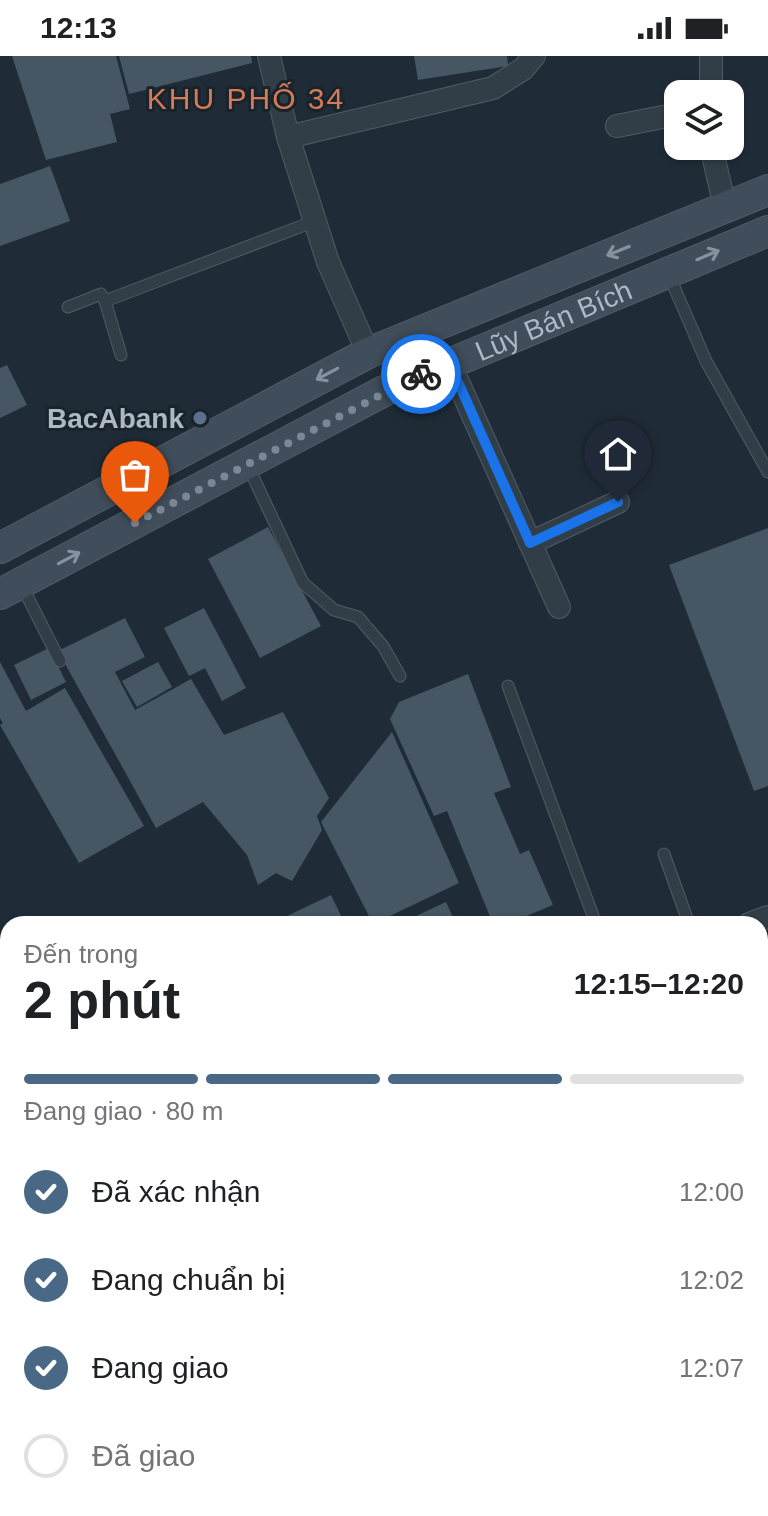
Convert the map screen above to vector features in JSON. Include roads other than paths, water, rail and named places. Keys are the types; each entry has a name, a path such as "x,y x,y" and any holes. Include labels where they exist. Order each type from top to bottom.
{"main road":[{"name":"Lũy Bán Bích","path":"0,548 368,353 768,190"},
{"name":"Lũy Bán Bích","path":"10,589 384,391 768,231"}],"street":[{"path":"269,56 288,137 328,262 368,353"},
{"path":"288,137 493,88 523,69 534,56"},
{"path":"711,56 711,80"},
{"path":"617,126 664,117"},
{"path":"714,160 725,207"},
{"path":"449,362 559,607"},
{"path":"530,543 618,502"}],"lane":[{"path":"105,301 315,221"},
{"path":"667,272 706,361 768,472"},
{"path":"68,307 101,294 121,355"},
{"path":"247,463 303,583 334,610 358,617 383,646 400,676"},
{"path":"10,589 60,661"},
{"path":"508,686 593,916"},
{"path":"664,854 686,916"}],"place":[{"name":"BacAbank","path":"200,418"}],"district":[{"name":"KHU PHỐ 34","path":"246,99"}]}
